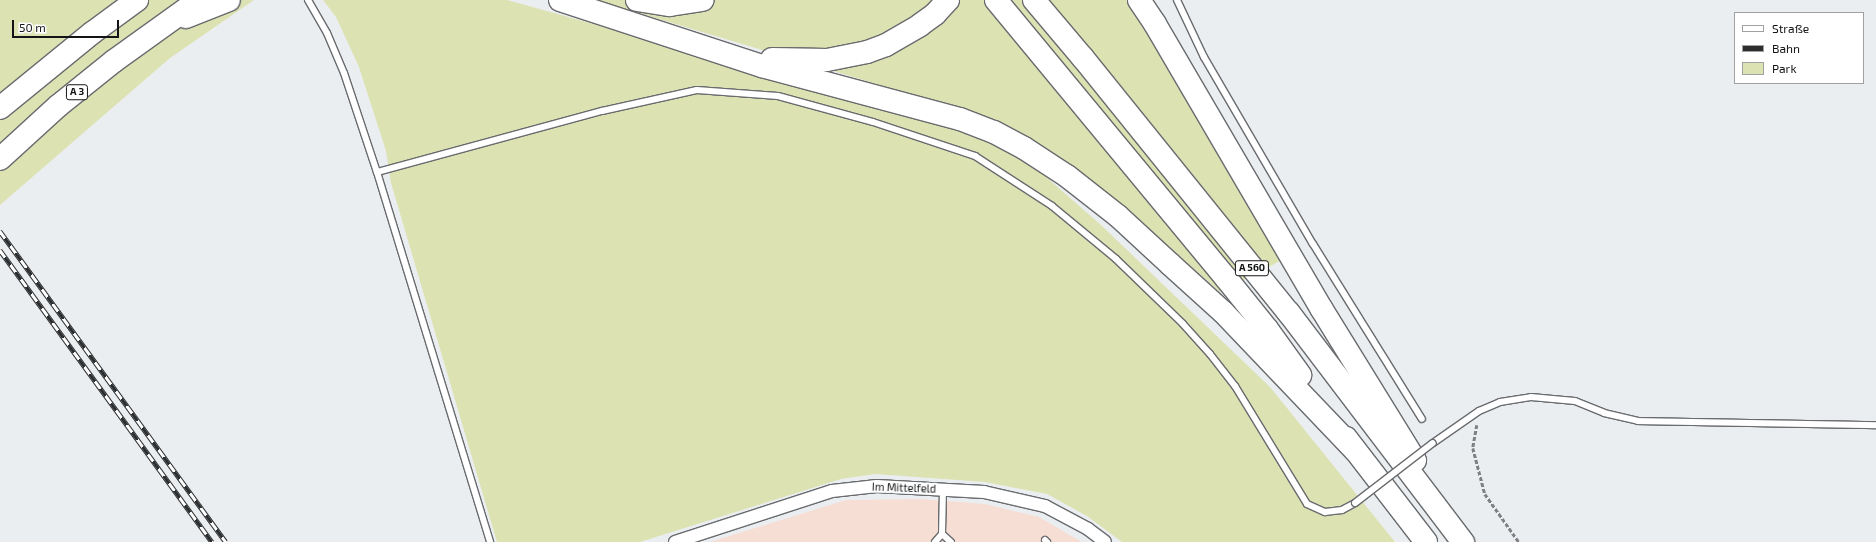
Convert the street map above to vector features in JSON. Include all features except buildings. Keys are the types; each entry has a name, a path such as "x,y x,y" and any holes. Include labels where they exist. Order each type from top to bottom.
{"highway":[{"path":"0,108 92,33 137,0"},
{"name":"A 3","path":"0,159 58,106 157,29 199,0"},
{"path":"157,29 228,0"},
{"path":"560,0 762,66 960,119 994,132 1024,148 1067,176 1106,207 1223,312 1355,450"},
{"path":"637,0 670,5 703,0"},
{"name":"A 560","path":"1034,0 1084,58 1289,313 1463,542"},
{"path":"1139,0 1155,24 1320,308 1398,432 1463,542"},
{"path":"1146,0 1155,24"},
{"name":"A 560","path":"996,1 1262,323 1355,450 1426,542"},
{"path":"720,53 807,61 847,57 886,45 904,36 941,7"}],"street":[{"name":"Im Mittelfeld","path":"675,542 832,491 877,486 984,492 1045,506 1088,529 1105,542"}],"lane":[{"path":"308,0 327,33 344,73 377,172 490,542"},
{"path":"1177,0 1204,57 1313,244 1422,419"},
{"path":"377,172 602,111 697,90 778,96 881,124 975,156 1052,206 1116,259 1183,324 1210,354 1235,386 1307,504 1325,512 1342,510 1355,503 1433,443 1479,411 1500,402 1530,397 1575,401 1604,413 1638,421 1876,425"},
{"path":"935,542 942,534 943,489"},
{"path":"942,534 951,542"}],"path":[{"path":"1479,411 1473,448 1485,494 1520,542"}],"shaded area":[{"path":"921,499 985,504 1039,517 1082,542 710,542 846,500"}],"green space":[{"path":"0,0 254,0 170,58 0,205"},
{"path":"323,0 507,0 760,70 966,131 1021,155 1101,225 1270,387 1395,542 1122,542 1087,516 1047,494 985,482 875,474 841,479 640,542 497,542 391,183 386,151 359,67 336,17"},
{"path":"595,0 1132,0 1184,84 1212,144 1280,261 1220,292 1113,197 1037,144 967,111"}],"railway":[{"path":"0,231 226,542"},
{"path":"0,250 212,542"}]}
